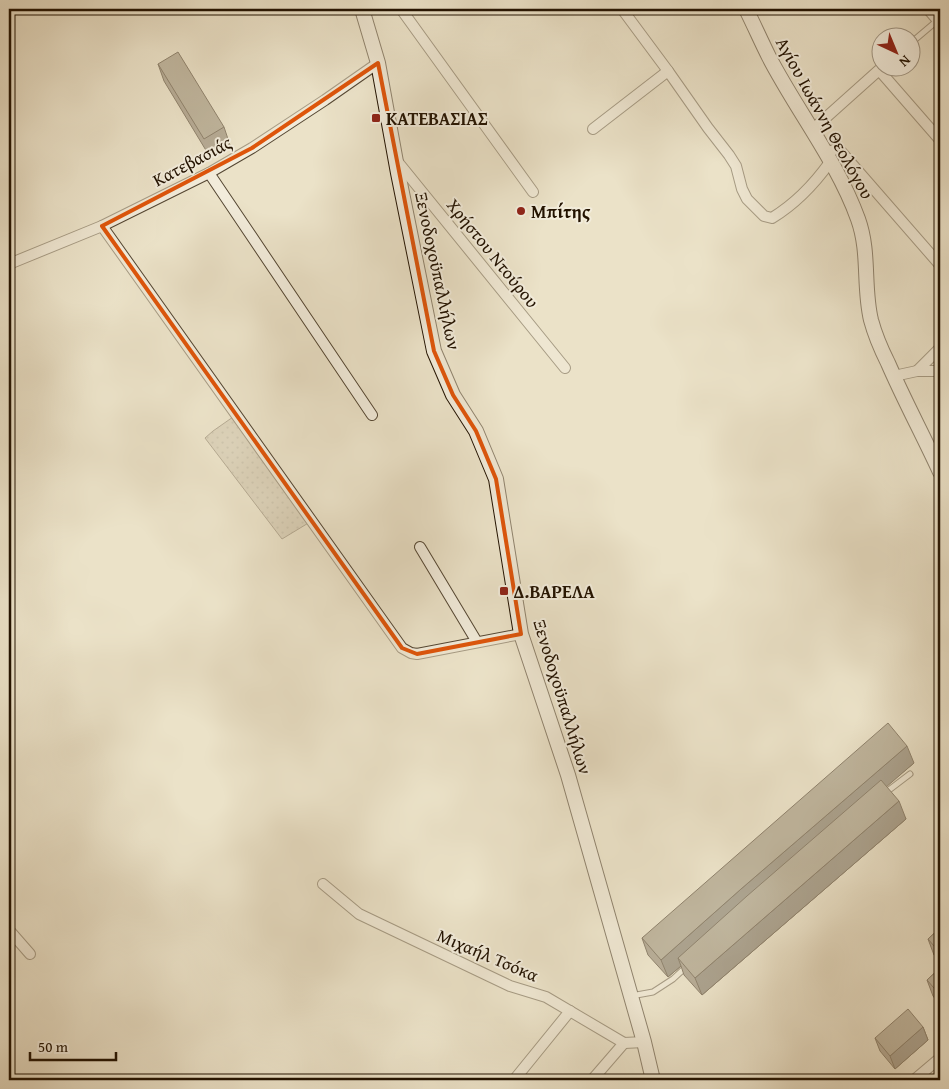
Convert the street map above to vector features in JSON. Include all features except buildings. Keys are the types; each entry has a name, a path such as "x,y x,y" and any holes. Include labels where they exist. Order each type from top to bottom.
{"street":[{"name":"Ξενοδοχοϋπαλλήλων","path":"362,9 378,63 395,160 434,351 453,395 476,431 496,479 521,634 568,775 644,1042 653,1080"},
{"path":"402,9 533,192"},
{"path":"622,9 729,155 736,166 742,190 747,199 764,216 772,218 812,184 821,174 828,158 838,148 940,265"},
{"name":"Αγίου Ιωάννη Θεολόγου","path":"746,9 769,58 828,158 852,205 862,231 866,280 871,319 875,333 940,472"},
{"path":"928,9 939,21"},
{"name":"Κατεβασιάς","path":"9,264 102,226 209,172 252,148 378,63"},
{"path":"593,129 668,71"},
{"path":"812,130 872,77"},
{"path":"888,78 940,140"},
{"name":"Χρήστου Ντούρου","path":"395,160 565,368"},
{"path":"209,172 372,415"},
{"path":"102,226 402,648 411,654 417,654 521,634"},
{"path":"917,371 940,348"},
{"path":"894,376 917,371 940,371"},
{"path":"420,547 477,642"},
{"name":"Μιχαήλ Τσόκα","path":"323,884 359,914 510,986 546,997 624,1042 644,1042"},
{"path":"9,930 30,954"},
{"path":"514,1080 570,1011"},
{"path":"592,1080 624,1042"},
{"path":"914,1080 940,1058"}],"lane":[{"path":"922,34 939,21"},
{"path":"883,795 910,774"},
{"path":"631,996 653,992 673,979 694,960"}],"highlighted area":[{"path":"378,63 434,351 453,395 476,431 496,479 521,634 417,654 402,648 102,226 252,148"}],"shaded area":[{"path":"233,417 310,522 282,539 205,438"}],"place":[{"name":"ΚΑΤΕΒΑΣΙΑΣ","path":"376,118"},
{"name":"Μπίτης","path":"521,211"},
{"name":"Δ.ΒΑΡΕΛΑ","path":"504,591"}]}
